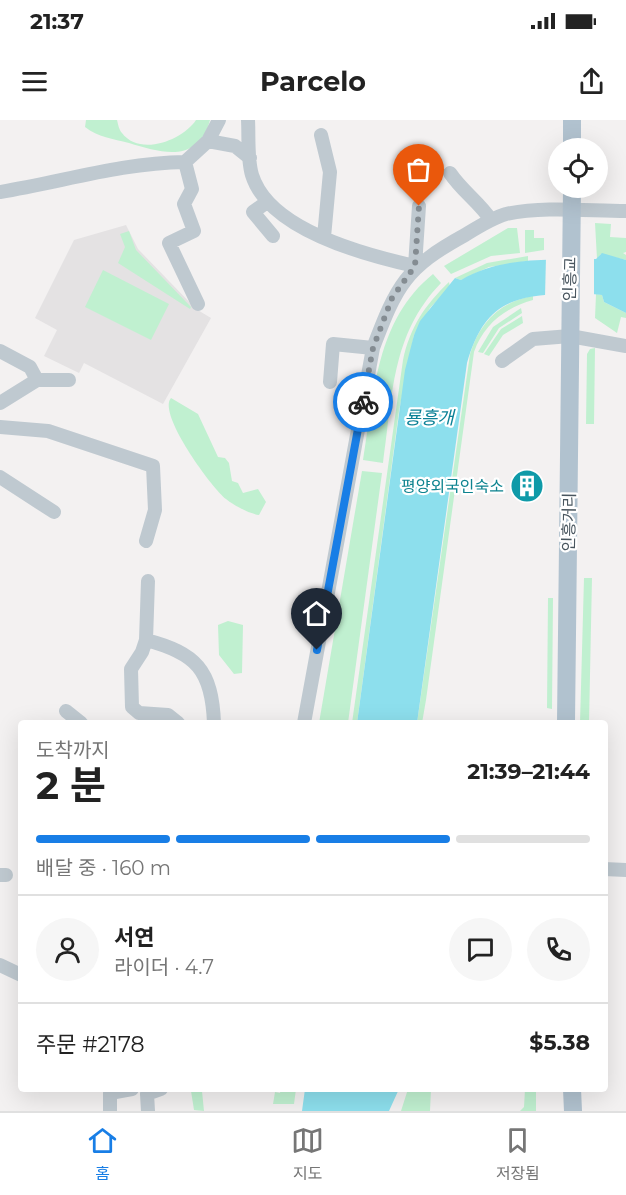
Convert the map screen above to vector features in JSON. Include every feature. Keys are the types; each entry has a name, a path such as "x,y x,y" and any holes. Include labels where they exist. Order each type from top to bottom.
{"main road":[{"path":"572,120 572,138"},
{"path":"571,211 572,198"},
{"name":"인흥교","path":"570,328 571,211"},
{"name":"인흥거리","path":"566,720 570,328"},
{"path":"572,1092 573,1111"}],"street":[{"path":"0,192 119,167 185,162 208,141 219,120"},
{"path":"248,120 252,174 267,202 283,217 324,237 373,255 415,266"},
{"path":"321,135 330,172 324,237"},
{"path":"208,141 235,146 250,158"},
{"path":"185,162 192,189 184,204 194,231 169,243 198,304"},
{"path":"450,172 464,193 482,206 491,220"},
{"path":"267,202 253,212 273,236"},
{"path":"415,266 419,206"},
{"path":"305,720 373,348 392,298 415,266 438,250 506,214 626,211"},
{"path":"502,361 533,339 570,328 626,346"},
{"path":"330,382 333,344 373,348"},
{"path":"0,351 30,367 37,381"},
{"path":"0,403 37,381 69,380"},
{"path":"0,427 48,431 153,466 155,510 146,542"},
{"path":"0,477 54,512"},
{"path":"148,580 146,640 142,652 131,669 134,717 168,715 174,720"},
{"path":"146,640 172,646 190,656 202,670 211,688 214,720"},
{"path":"66,711 77,720"},
{"path":"608,869 626,870"},
{"path":"0,965 18,974"},
{"path":"110,1111 110,1093 116,1092"},
{"path":"142,1092 148,1111"}],"shaded area":[{"path":"126,225 138,249 196,309 211,318 163,404 84,363 79,373 44,356 57,330 35,318 74,240"}],"green space":[{"path":"86,120 117,120 121,132 130,140 150,145 172,139 196,120 210,120 197,144 177,152 166,152 100,135 85,127"},
{"path":"595,223 611,224 610,237 626,238 626,252 623,253 626,255 626,260 601,254 597,259"},
{"path":"508,228 517,228 520,253 491,256 451,274 444,266"},
{"path":"525,230 534,230 534,238 544,238 544,250 525,253"},
{"path":"129,231 136,250 191,307 190,309 118,263 125,247 120,234"},
{"path":"528,256 528,261 489,267 461,280 455,278 487,263"},
{"path":"103,270 169,304 151,340 85,307"},
{"path":"433,274 441,283 412,324 397,367 383,463 363,460 375,384 389,335 414,292"},
{"path":"449,282 450,287 430,308 414,335 399,411 357,720 352,720 403,360 414,327 433,299"},
{"path":"596,294 602,295 604,302 626,313 626,318 621,317 617,333 595,318"},
{"path":"533,296 533,300 497,318 484,333 474,352 426,700 423,720 417,720 470,354 485,323 501,308"},
{"path":"521,308 522,313 499,328 483,353 478,352 493,327"},
{"path":"522,316 523,323 503,335 489,356 484,354 501,329"},
{"path":"595,348 594,424 586,424 587,354 590,349"},
{"path":"171,398 198,414 218,457 225,458 229,463 232,481 238,483 243,493 258,489 266,502 259,515 246,511 229,501 198,466 178,433 172,418 169,406"},
{"path":"362,471 382,473 348,720 320,720"},
{"path":"584,578 592,578 589,720 580,720"},
{"path":"548,598 553,598 552,709 547,708"},
{"path":"228,621 243,625 242,673 234,674 219,655 218,625"},
{"path":"191,1092 202,1092 204,1111 194,1110"},
{"path":"275,1092 296,1092 294,1104 273,1104"},
{"path":"407,1092 431,1092 430,1111 401,1111"},
{"path":"525,1092 536,1092 536,1111 520,1111 524,1107"}],"water":[{"name":"룡흥개","path":"602,253 626,260 626,313 604,302 602,295 545,295 528,297 501,308 481,329 467,363 417,720 357,720 405,370 420,321 455,278 461,280 476,272 510,263 596,259"},
{"path":"305,1092 398,1092 389,1111 302,1111"}],"pier":[{"path":"594,256 594,297 545,297 546,257"}],"way so far":[{"path":"363,402 373,348 392,298 415,266 419,206"}],"place":[{"name":"평양외국인숙소","path":"527,486"}],"route":[{"path":"317,650 363,402"}]}
